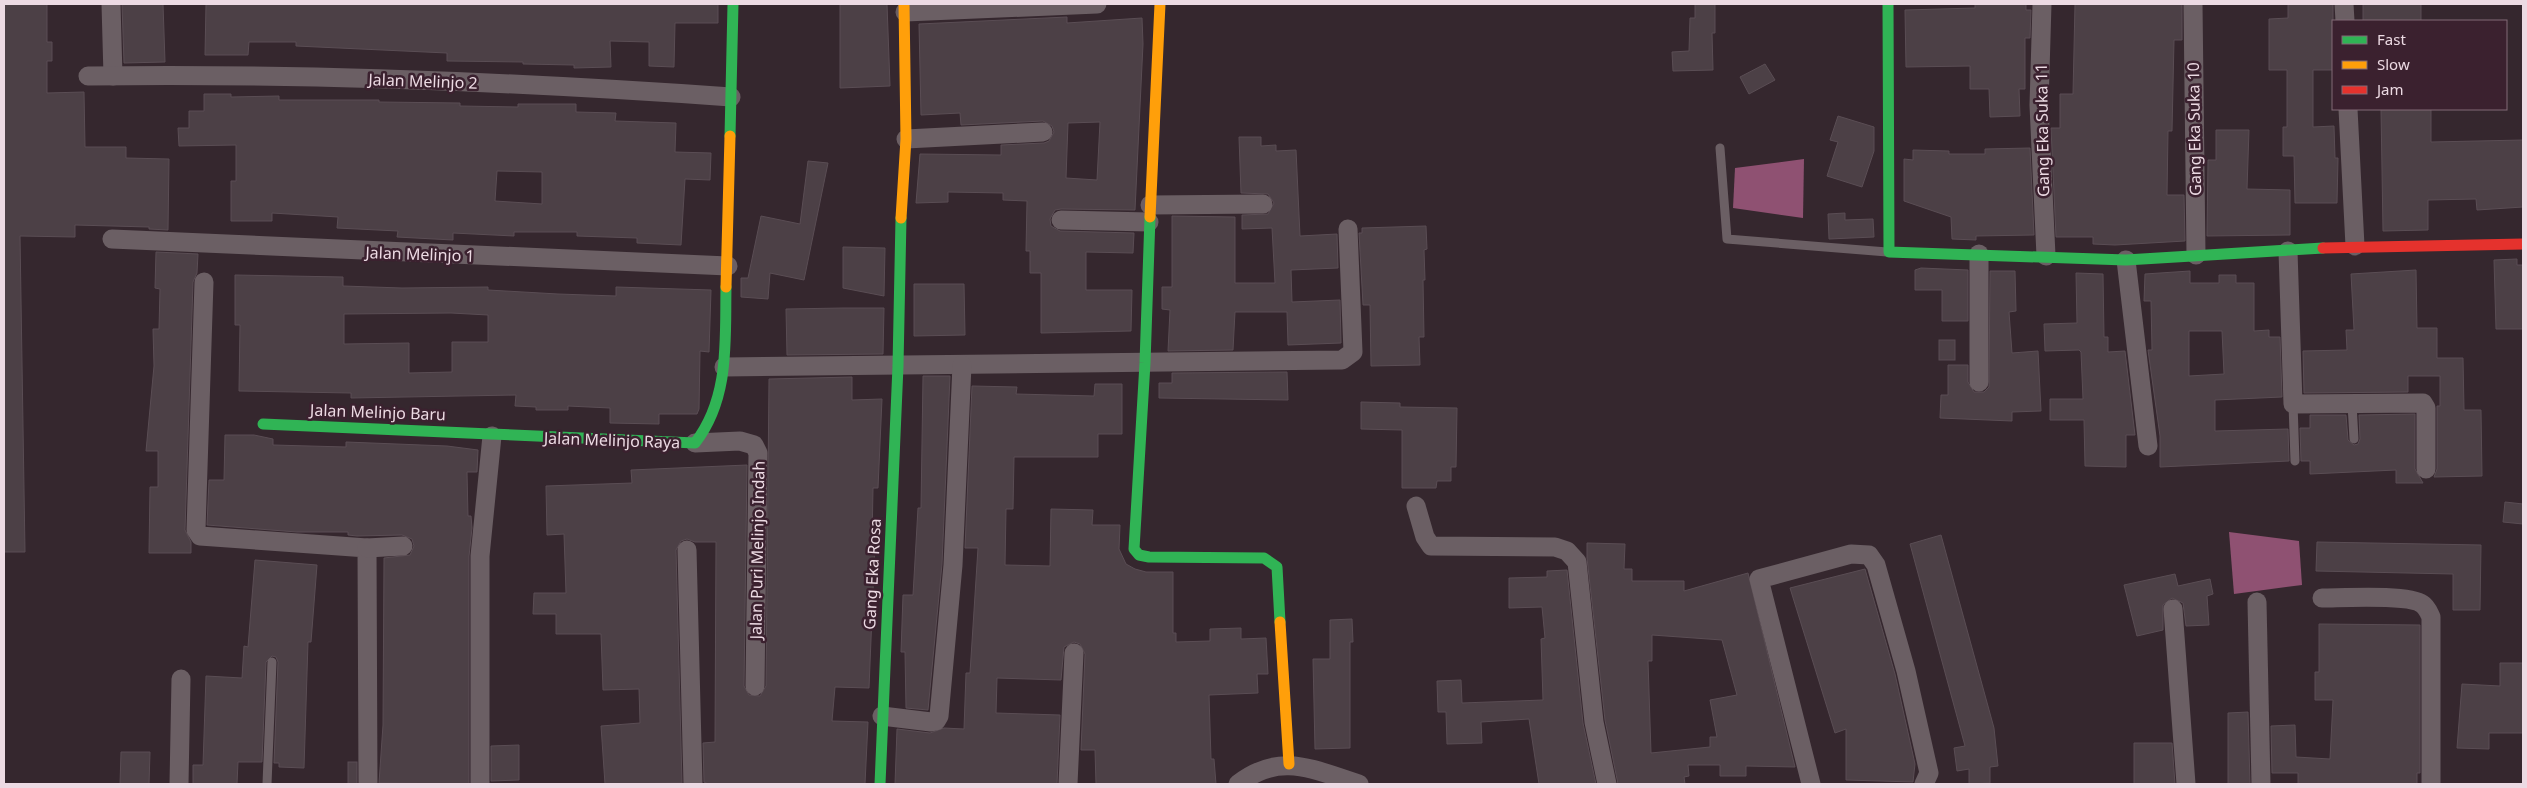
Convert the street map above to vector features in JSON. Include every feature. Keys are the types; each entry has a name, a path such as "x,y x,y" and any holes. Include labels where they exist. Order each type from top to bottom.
{"street":[{"path":"111,4 113,76"},
{"name":"Jalan Melinjo Raya","path":"492,436 694,443 708,427 717,409 724,367 733,4"},
{"path":"904,8 1097,4"},
{"path":"1160,4 1149,214 1145,363 1134,548 1139,555 1149,557 1264,558 1277,567 1289,764"},
{"path":"1888,4 1888,252 2126,260 2355,246 2523,244"},
{"name":"Gang Eka Suka 11","path":"2042,4 2039,104 2046,256"},
{"name":"Gang Eka Suka 10","path":"2193,4 2196,255"},
{"path":"2344,4 2345,20"},
{"name":"Gang Eka Rosa","path":"880,784 898,366 901,197 906,139 904,8"},
{"name":"Jalan Melinjo 2","path":"88,76 363,79 586,87 732,97"},
{"path":"2348,110 2355,246"},
{"path":"906,139 1043,132"},
{"path":"1061,220 1263,204"},
{"path":"724,367 1342,360 1353,352 1348,229"},
{"name":"Jalan Melinjo 1","path":"112,239 728,266"},
{"path":"2288,251 2293,404 2423,403 2426,408 2426,469"},
{"path":"1978,254 1979,382"},
{"path":"2126,260 2148,446"},
{"path":"204,282 197,533 200,536 304,545 368,548 403,546"},
{"path":"882,716 931,722 936,721 939,716 953,565 962,365"},
{"name":"Jalan Melinjo Baru","path":"263,424 448,431 492,436"},
{"path":"480,784 480,556 492,436"},
{"name":"Jalan Puri Melinjo Indah","path":"694,443 740,441 754,445 758,453 755,686"},
{"path":"1416,506 1425,537 1430,546 1555,547 1567,551 1577,562 1594,722 1606,784"},
{"path":"368,548 368,784"},
{"path":"687,550 693,784"},
{"path":"1811,784 1759,580 1851,554 1869,555 1876,565 1906,671 1930,773 1924,784"},
{"path":"2322,598 2406,598 2423,604 2427,610 2431,617 2431,784"},
{"path":"2257,602 2261,784"},
{"path":"2173,610 2186,784"},
{"path":"1068,784 1074,653"},
{"path":"179,784 181,679"},
{"path":"1238,784 1252,774 1267,768 1289,764 1310,768 1359,784"}],"lane":[{"path":"1720,148 1727,239 1888,252"},
{"path":"2293,404 2295,461"},
{"path":"2352,404 2354,439"},
{"path":"267,784 272,662"}],"shaded area":[{"path":"1804,159 1803,218 1733,208 1735,168"},
{"path":"2229,532 2299,541 2302,585 2234,594"}],"building":[{"path":"4,4 47,4 47,42 52,42 52,61 47,61 47,93 84,92 85,147 126,147 126,158 169,159 168,230 149,229 149,227 75,225 75,237 20,236 25,552 4,552"},
{"path":"122,4 163,4 165,62 124,63"},
{"path":"206,4 718,4 718,23 675,23 674,67 649,66 649,42 610,41 611,67 574,68 574,65 523,64 523,62 447,61 447,53 296,46 296,42 249,42 248,55 205,55"},
{"path":"840,4 887,4 890,86 840,88"},
{"path":"1695,4 1715,4 1715,33 1712,33 1713,70 1673,71 1672,52 1689,51 1690,18 1695,18"},
{"path":"1975,4 2026,4 2026,10 2031,10 2030,38 2025,38 2025,89 2019,89 2020,116 1990,117 1989,89 1970,89 1970,66 1906,67 1905,10 1975,8"},
{"path":"2075,4 2182,4 2182,40 2174,40 2172,131 2168,131 2167,195 2184,195 2185,241 2115,245 2093,244 2093,237 2056,237 2051,128 2060,128 2060,94 2073,94"},
{"path":"2288,4 2333,4 2332,70 2313,70 2313,127 2334,126 2335,158 2338,158 2337,203 2295,203 2294,156 2283,156 2283,127 2287,127 2287,70 2269,70 2269,19 2288,18"},
{"path":"2363,4 2421,4 2421,20 2363,20"},
{"path":"1067,17 1067,23 1142,18 1143,44 1135,210 1061,209 1055,210 1050,219 1051,226 1060,231 1134,233 1133,253 1086,252 1086,290 1132,290 1131,331 1041,333 1041,273 1030,273 1030,251 1026,251 1027,201 1003,200 1003,193 948,192 948,202 916,203 920,154 1001,155 1001,145 1044,143 1049,141 1054,132 1052,126 1043,121 961,125 960,113 921,115 919,24","holes":["1100,122 1097,180 1066,178 1068,123"]},
{"path":"1765,64 1775,80 1749,94 1740,77"},
{"path":"204,94 231,94 231,97 279,96 279,100 379,100 379,102 460,103 460,106 518,107 518,104 576,104 576,112 616,113 615,121 676,123 675,152 711,153 710,180 685,179 681,245 637,243 637,238 577,236 577,232 514,232 514,236 453,233 453,240 397,237 398,231 337,228 338,217 272,213 272,221 231,221 231,181 236,181 236,145 179,146 178,128 189,128 189,111 204,111","holes":["497,171 542,172 542,204 495,201"]},
{"path":"2381,110 2431,110 2431,142 2523,140 2523,207 2477,210 2476,199 2428,200 2428,230 2383,231"},
{"path":"1838,116 1874,127 1874,151 1862,187 1827,176 1838,142 1830,140"},
{"path":"2216,130 2249,130 2247,189 2290,190 2290,235 2207,236 2208,160 2216,160"},
{"path":"1239,137 1261,137 1261,146 1276,145 1276,151 1296,150 1300,236 1337,234 1338,268 1291,270 1292,302 1340,300 1341,343 1288,345 1287,312 1235,312 1233,350 1168,351 1170,310 1162,309 1162,287 1172,287 1172,216 1235,217 1235,283 1275,283 1272,228 1242,229 1242,215 1268,214 1274,203 1268,194 1241,193"},
{"path":"2030,148 2034,235 1976,236 1976,240 1952,239 1951,217 1904,201 1904,159 1913,160 1913,150 1949,151 1949,154 1985,154 1985,149"},
{"path":"808,161 828,163 804,280 770,273 768,299 741,297 741,278 748,278 761,216 800,224"},
{"path":"1845,213 1845,220 1873,219 1874,237 1829,239 1828,214"},
{"path":"1426,226 1427,249 1424,250 1425,280 1423,280 1424,337 1419,337 1420,365 1371,366 1370,305 1363,305 1359,233 1362,233 1362,228"},
{"path":"843,247 885,248 884,296 843,288"},
{"path":"156,252 198,254 197,273 193,282 185,530 191,542 191,553 149,553 150,487 158,487 158,451 146,451 154,366 153,329 159,329 160,289 155,288"},
{"path":"2517,259 2517,265 2523,265 2523,329 2496,329 2494,260"},
{"path":"1921,268 1968,270 1968,321 1942,321 1942,290 1915,290 1915,270"},
{"path":"2416,270 2417,328 2437,328 2437,358 2463,358 2464,410 2481,410 2482,476 2434,477 2437,469 2437,406 2440,406 2440,376 2408,376 2408,392 2304,393 2303,351 2347,350 2346,330 2354,330 2351,274"},
{"path":"1990,271 2015,271 2016,311 2009,312 2012,353 2038,351 2041,411 2012,412 2012,421 1940,418 1941,395 1948,395 1948,365 1968,365 1968,382 1974,392 1984,392 1989,387"},
{"path":"2190,271 2190,283 2219,283 2219,275 2236,275 2236,283 2254,283 2254,331 2269,330 2269,337 2280,337 2282,397 2215,400 2215,431 2288,429 2289,461 2160,467 2160,436 2148,350 2152,350 2151,301 2144,301 2145,274","holes":["2189,331 2222,331 2224,374 2189,376"]},
{"path":"2076,273 2103,274 2104,337 2108,337 2108,352 2125,351 2135,435 2126,435 2126,467 2085,466 2084,420 2050,420 2050,399 2083,399 2081,352 2079,350 2045,351 2044,324 2077,323"},
{"path":"235,275 343,277 343,286 402,288 488,287 488,290 616,296 616,287 711,290 709,352 700,351 699,409 697,414 659,414 659,424 610,423 610,408 568,406 568,410 536,410 536,407 515,406 516,395 351,398 351,393 239,391 240,325 235,325","holes":["451,313 488,315 488,342 452,342 452,372 409,373 409,343 344,344 344,314"]},
{"path":"914,284 964,284 965,335 914,336"},
{"path":"884,308 883,354 787,355 786,309"},
{"path":"1939,340 1955,340 1955,360 1939,360"},
{"path":"1287,372 1288,400 1159,398 1159,383 1172,383 1172,373"},
{"path":"923,376 950,376 942,564 928,710 906,708 905,652 901,652 903,595 913,595 918,508 921,508"},
{"path":"852,377 852,400 882,399 878,488 873,488 872,542 875,542 869,688 835,687 832,721 868,722 865,784 708,784 704,782 703,743 715,742 716,542 695,542 687,539 681,541 676,550 682,783 605,784 601,726 640,723 639,689 603,690 601,634 556,634 556,614 533,614 534,593 566,593 564,534 547,535 546,486 632,483 631,470 747,465 744,686 749,695 760,696 766,686 769,379"},
{"path":"1095,384 1122,384 1122,434 1098,434 1098,457 1014,457 1013,509 1006,509 1005,565 1050,566 1051,509 1093,510 1092,525 1120,525 1119,549 1126,564 1146,572 1173,572 1173,633 1176,633 1176,642 1210,641 1210,629 1241,628 1241,639 1266,638 1268,674 1257,674 1258,693 1209,695 1211,759 1214,759 1216,784 1096,784 1095,750 1081,750 1085,654 1080,644 1074,642 1064,647 1061,680 997,678 996,713 1060,715 1057,784 895,784 897,729 930,733 944,728 964,729 966,673 970,673 978,548 965,548 972,386 1017,387 1016,394 1094,396"},
{"path":"1361,402 1400,403 1400,407 1457,408 1456,467 1451,467 1451,481 1437,481 1436,488 1402,488 1402,430 1361,429"},
{"path":"2415,414 2415,469 2423,483 2396,483 2396,470 2310,474 2310,461 2301,461 2300,428 2310,428 2310,415 2346,415 2348,440 2354,445 2358,444 2360,439 2359,415"},
{"path":"225,435 254,435 273,439 273,445 346,447 346,442 447,446 478,450 477,472 467,472 468,516 471,516 472,528 469,556 469,784 379,783 383,725 384,558 410,555 414,546 412,539 402,535 357,536 348,535 348,532 297,532 207,525 209,480 224,480"},
{"path":"2505,502 2523,504 2523,524 2503,522"},
{"path":"1941,535 1994,728 1998,766 1990,767 1990,783 1969,784 1969,769 1957,771 1954,748 1965,746 1910,544"},
{"path":"2317,542 2481,545 2480,610 2453,610 2453,574 2316,571"},
{"path":"1587,543 1625,544 1624,569 1632,569 1632,581 1684,581 1684,591 1748,573 1795,767 1746,766 1746,776 1720,776 1720,765 1688,765 1689,776 1684,777 1685,784 1618,784 1605,720 1587,558","holes":["1652,635 1722,640 1737,695 1710,700 1717,737 1710,737 1710,747 1651,753 1648,661 1652,661"]},
{"path":"255,560 317,565 311,642 308,642 304,768 279,767 279,763 274,763 278,662 276,657 272,656 266,662 262,762 238,762 237,784 193,784 193,765 203,765 206,676 242,678 244,646 248,647"},
{"path":"1865,569 1895,674 1915,764 1913,782 1846,780 1846,729 1835,733 1790,588"},
{"path":"1567,570 1583,723 1596,784 1539,784 1529,719 1481,722 1482,743 1447,744 1446,712 1438,712 1437,681 1461,680 1462,703 1543,700 1541,639 1545,638 1542,607 1509,608 1509,578 1547,577 1547,571"},
{"path":"2175,574 2178,586 2210,579 2213,594 2207,596 2209,625 2186,626 2183,603 2172,598 2163,605 2163,630 2137,636 2124,585"},
{"path":"1352,619 1353,642 1350,642 1350,748 1315,749 1313,659 1330,659 1330,620"},
{"path":"2319,624 2420,625 2420,773 2417,773 2417,784 2298,784 2298,773 2272,773 2271,726 2295,725 2296,757 2330,759 2333,700 2315,700 2315,672 2319,672"},
{"path":"2500,663 2523,663 2523,733 2489,733 2489,749 2457,748 2462,684 2500,686"},
{"path":"2248,712 2250,784 2228,784 2228,713"},
{"path":"2134,743 2172,743 2175,784 2134,784"},
{"path":"519,745 519,780 491,781 491,746"},
{"path":"121,752 150,752 149,784 120,784"},
{"path":"348,762 357,762 357,784 348,784"}],"traffic: fast":[{"path":"730,136 733,4"},
{"path":"1888,4 1889,252 2126,260 2323,248"},
{"path":"1150,217 1145,363 1134,549 1139,555 1149,557 1264,558 1277,567 1280,622"},
{"path":"880,784 898,366 901,218"},
{"path":"263,424 695,443 706,426 720,388 725,348 726,287"}],"traffic: slow":[{"path":"901,218 906,139 904,4"},
{"path":"1150,217 1160,4"},
{"path":"726,287 730,136"},
{"path":"1280,622 1289,764"}],"traffic: jam":[{"path":"2323,248 2523,244"}]}
